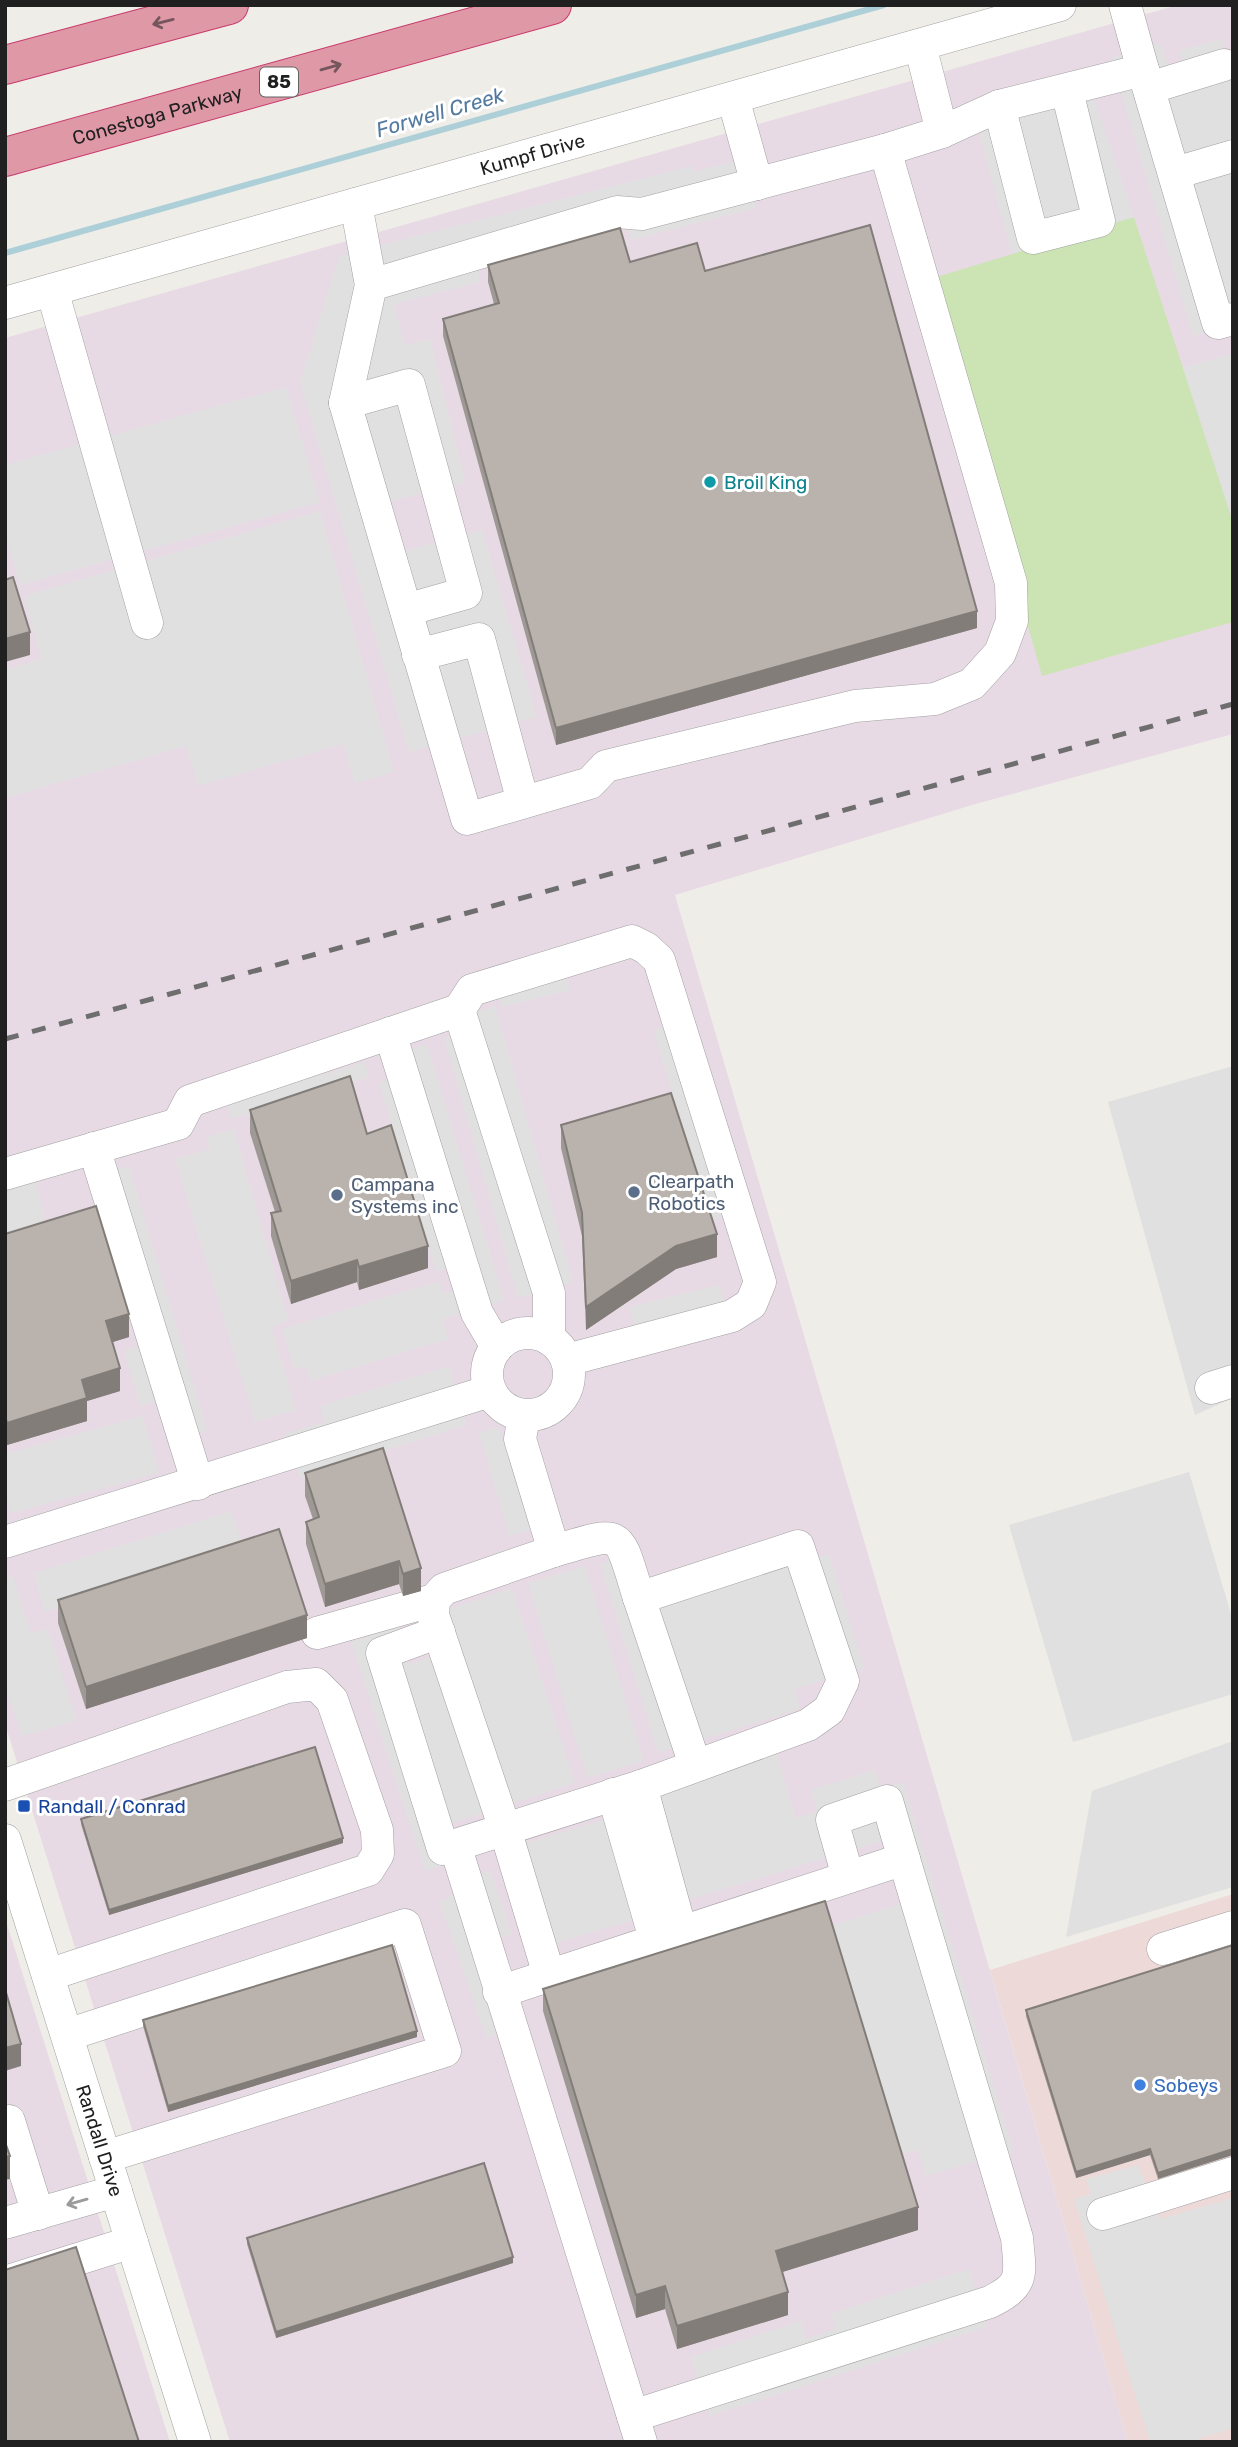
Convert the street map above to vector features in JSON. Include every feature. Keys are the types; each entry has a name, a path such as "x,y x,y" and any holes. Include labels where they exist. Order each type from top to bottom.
{"highway":[{"path":"5,65 229,5"},
{"name":"Conestoga Parkway","path":"5,157 552,5"}],"street":[{"name":"Kumpf Drive","path":"5,303 1060,5"},
{"path":"1125,5 1218,323 1233,319"},
{"path":"920,45 942,132"},
{"path":"371,285 617,212 642,214 885,150 942,132 999,106 1068,91 1224,65"},
{"path":"999,106 1033,238 1099,221 1068,91"},
{"path":"733,98 757,184"},
{"path":"356,204 371,285 345,403 467,819 590,783 606,766 855,706 935,699 972,684 1000,653 1012,621 1011,583 885,150"},
{"path":"1175,173 1233,156"},
{"path":"52,290 147,623"},
{"path":"345,403 409,386 466,593 406,610"},
{"path":"418,655 479,639 523,802"},
{"path":"5,1174 178,1124 190,1101 459,1010 472,990 632,941 660,960 760,1282 751,1304 732,1317 558,1349 534,1333 520,1334 496,1347 487,1369 490,1391 498,1403 510,1412 524,1416 539,1414 560,1401 569,1374 558,1349 549,1293 459,1010"},
{"path":"390,1034 477,1313 496,1347"},
{"path":"94,1148 198,1484"},
{"path":"5,1542 490,1391"},
{"path":"524,1416 520,1439 554,1551"},
{"path":"317,1633 434,1600 444,1589 554,1551 606,1536 616,1539 623,1546 695,1765"},
{"path":"439,1632 382,1653 443,1849 627,1790 808,1725 829,1710 843,1681 797,1546 639,1598"},
{"path":"434,1600 433,1615 505,1829 548,1975"},
{"path":"5,1785 287,1687 316,1684 332,1700 377,1830 378,1854 368,1870 48,1975"},
{"path":"627,1790 668,1935"},
{"path":"455,1845 637,2429 990,2302 1012,2292 1020,2273 1017,2238 887,1801 832,1820 848,1877"},
{"name":"Randall Drive","path":"5,1840 195,2442"},
{"path":"499,1992 904,1859"},
{"path":"67,2035 405,1925 410,1937 445,2051 105,2157"},
{"path":"1163,1949 1233,1927"},
{"path":"9,2121 38,2214"},
{"path":"1103,2214 1233,2173"},
{"path":"5,2223 116,2191"},
{"path":"5,2282 132,2242"}],"shaded area":[{"path":"1178,5 1233,5 1233,734 979,803 675,895 1128,2442 230,2442 5,1724 5,338"},
{"path":"1221,39 1233,79 1233,324 1193,336 1111,58 1161,43 1168,65 1182,61 1179,51"},
{"path":"1084,68 1134,217 1012,254 970,102"},
{"path":"744,159 756,208 631,240 627,228 477,266 480,282 394,304 404,345 430,339 466,482 382,503 395,553 482,530 537,717 409,752 300,382 339,256 691,166 693,172"},
{"path":"1233,353 1233,522 1183,368"},
{"path":"286,387 320,502 20,585 5,532 5,465"},
{"path":"320,511 394,772 355,783 343,744 198,786 186,746 5,798 5,670 41,659 24,596"},
{"path":"566,972 570,990 502,1007 498,989"},
{"path":"495,1006 573,1282 518,1298 444,1038 476,1028 473,1013"},
{"path":"670,1025 728,1216 711,1221 653,1030"},
{"path":"427,1044 504,1300 443,1319 448,1339 310,1381 305,1366 294,1369 282,1329 439,1281 443,1294 456,1290 450,1267 436,1271 379,1083 391,1079 385,1057"},
{"path":"365,1062 369,1077 231,1119 226,1103"},
{"path":"1233,1066 1233,1398 1195,1415 1108,1102"},
{"path":"234,1129 288,1320 272,1328 296,1410 255,1422 175,1159 210,1149 207,1137"},
{"path":"129,1166 207,1430 170,1441 158,1401 140,1406 124,1351 148,1344 99,1175"},
{"path":"36,1182 48,1231 5,1235 5,1189"},
{"path":"720,1285 725,1303 634,1326 629,1307"},
{"path":"449,1366 467,1425 299,1477 285,1434 324,1422 320,1406"},
{"path":"143,1416 159,1473 11,1513 5,1492 5,1454"},
{"path":"499,1427 530,1530 509,1536 479,1433"},
{"path":"1189,1472 1233,1621 1233,1694 1073,1742 1009,1525"},
{"path":"231,1511 245,1550 44,1612 34,1573"},
{"path":"807,1531 815,1558 829,1554 864,1668 795,1689 800,1709 658,1753 600,1564 638,1552 647,1581"},
{"path":"585,1566 644,1761 587,1778 528,1583"},
{"path":"13,1576 31,1633 48,1629 77,1721 22,1736 5,1686 5,1579"},
{"path":"512,1588 575,1783 446,1825 457,1861 425,1871 351,1642 397,1627 409,1664 460,1648 448,1609"},
{"path":"1233,1741 1233,1887 1066,1937 1092,1791"},
{"path":"774,1745 796,1818 817,1812 811,1790 875,1770 881,1789 903,1782 1013,2150 926,2176 918,2150 901,2154 833,1925 903,1903 884,1840 681,1902 649,1795 741,1768 738,1756"},
{"path":"627,1813 657,1913 532,1950 503,1850"},
{"path":"490,1870 512,1934 495,1939 524,2025 486,2038 439,1901 460,1893 456,1881"},
{"path":"1233,1894 1233,2441 1128,2442 990,1970"},
{"path":"5,1918 170,2442 5,2442"},
{"path":"1138,2165 1160,2219 1233,2198 1233,2428 1189,2442 1150,2442 1074,2199 1091,2194 1086,2179"},
{"path":"969,2269 987,2327 710,2416 691,2357 801,2321 806,2339 836,2329 831,2314"}],"green space":[{"path":"1134,217 1233,522 1233,622 1042,676 930,279"}],"building":[{"name":"Broil King","path":"870,225 977,611 556,728 443,319 499,303 488,265 620,228 630,262 697,243 705,271"},
{"path":"13,577 30,632 5,639 5,580"},
{"name":"Campana Systems inc","path":"350,1076 367,1134 391,1125 428,1246 359,1267 357,1260 291,1281 271,1213 281,1211 250,1110"},
{"name":"Clearpath Robotics","path":"671,1093 717,1234 676,1246 586,1307 582,1213 561,1125"},
{"path":"96,1206 129,1314 106,1321 120,1368 82,1380 87,1398 7,1423 5,1234"},
{"path":"383,1448 421,1568 403,1574 399,1561 325,1584 306,1522 319,1517 305,1473"},
{"path":"279,1529 307,1615 86,1687 58,1600"},
{"path":"315,1747 343,1838 109,1910 81,1819"},
{"path":"825,1901 918,2207 776,2251 788,2292 677,2326 665,2286 636,2295 543,1989"},
{"path":"392,1945 417,2031 168,2106 143,2020"},
{"name":"Sobeys","path":"1233,1945 1233,2149 1158,2173 1150,2149 1076,2172 1026,2010"},
{"path":"5,1989 21,2044 5,2048"},
{"path":"5,2142 10,2156 5,2157"},
{"path":"484,2163 513,2257 276,2332 247,2238"},
{"path":"76,2247 139,2442 5,2442 5,2270"}],"waterway":[{"name":"Forwell Creek","path":"5,253 884,5"}],"railway":[{"path":"5,1039 1233,704"}],"place":[{"name":"Broil King","path":"710,482"},
{"name":"Clearpath Robotics","path":"634,1192"},
{"name":"Campana Systems inc","path":"337,1195"},
{"name":"Randall / Conrad","path":"24,1806"},
{"name":"Sobeys","path":"1140,2085"}]}
